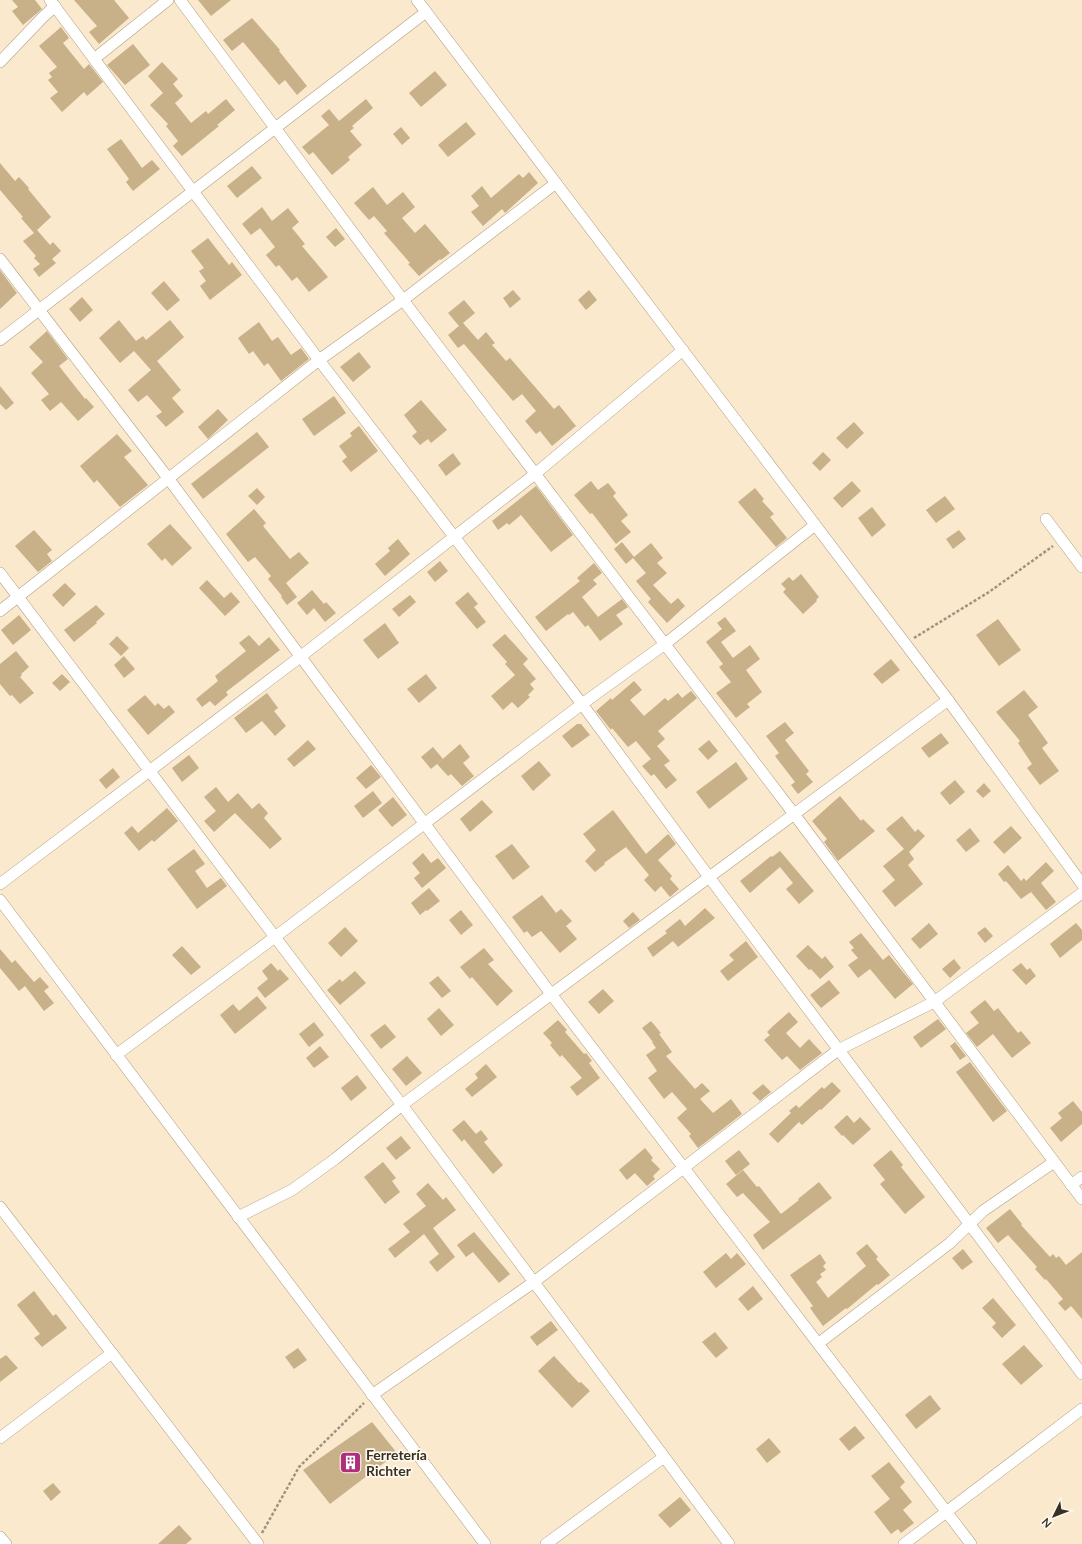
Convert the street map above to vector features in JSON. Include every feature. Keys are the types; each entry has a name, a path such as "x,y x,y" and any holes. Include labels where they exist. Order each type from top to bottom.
{"street":[{"path":"94,59 168,0"},
{"path":"180,0 402,300 794,814 1082,1200"},
{"path":"417,0 948,700 1082,884"},
{"path":"0,62 43,17 53,3 319,360 582,704 838,1050 1082,1374"},
{"path":"0,340 426,12"},
{"path":"0,611 319,360 402,300 556,183"},
{"path":"0,259 168,478 552,994 819,1343 970,1544"},
{"path":"0,884 300,657 535,474 683,350"},
{"path":"1046,519 1082,567"},
{"path":"116,1055 275,937 582,704 665,644 815,525"},
{"path":"0,573 402,1105 729,1544"},
{"path":"238,1217 292,1190 335,1160 402,1105 948,700"},
{"path":"372,1395 534,1282 838,1050 934,1002 1082,893"},
{"path":"0,900 485,1544"},
{"path":"819,1343 950,1243 983,1211 1054,1162"},
{"path":"1071,1185 1082,1177"},
{"path":"0,1207 257,1543"},
{"path":"0,1438 112,1353"},
{"path":"904,1544 1082,1409"},
{"path":"546,1544 664,1457"},
{"path":"0,1537 6,1544"}],"path":[{"path":"905,643 989,592 1061,540"},
{"path":"257,1543 299,1467 372,1395"}],"building":[{"path":"12,0 35,0 42,9 23,25 12,11 18,7"},
{"path":"74,0 114,0 129,18 99,44 89,32 97,26"},
{"path":"198,0 231,0 211,16"},
{"path":"252,18 280,50 279,51 307,86 297,95 285,80 279,85 243,42 232,51 223,40"},
{"path":"61,27 69,38 63,43 84,69 89,64 103,82 87,96 84,92 62,112 50,98 58,92 48,80 52,77 49,73 57,67 39,46"},
{"path":"133,44 150,65 125,85 107,65"},
{"path":"162,62 178,79 173,84 183,96 175,103 191,123 206,111 208,114 226,99 235,110 217,125 219,126 182,156 173,146 178,141 166,126 168,124 150,105 163,93 148,76"},
{"path":"435,71 447,85 421,107 409,93"},
{"path":"366,99 373,108 352,126 354,128 350,131 362,145 348,157 350,160 332,175 313,152 309,155 302,147 329,125 321,116 329,109 339,121"},
{"path":"466,122 476,134 448,157 438,145"},
{"path":"401,127 410,138 402,145 393,134"},
{"path":"121,139 142,168 152,160 160,169 133,191 126,182 129,179 107,149"},
{"path":"0,163 15,181 19,177 51,217 37,230 50,245 53,242 61,251 52,259 56,263 39,277 33,269 40,264 34,258 36,256 23,241 34,233 21,218 23,217 0,190"},
{"path":"252,166 262,178 237,198 227,186"},
{"path":"529,172 538,183 505,213 502,209 483,226 471,212 479,206 471,196 482,186 491,198 519,174 523,178"},
{"path":"373,187 387,205 403,192 415,207 402,218 415,233 425,224 450,253 419,276 408,264 410,263 384,233 387,231 374,216 369,220 354,203"},
{"path":"262,207 272,221 288,208 299,222 292,228 305,244 302,246 328,277 309,292 297,277 292,281 279,265 276,267 266,255 275,247 260,228 251,235 242,224"},
{"path":"336,228 345,239 335,247 326,237"},
{"path":"208,238 229,265 232,262 242,275 210,300 200,286 206,281 199,271 204,268 191,251"},
{"path":"0,270 17,293 0,309"},
{"path":"164,281 180,300 167,311 151,293"},
{"path":"513,290 521,299 510,308 503,298"},
{"path":"589,290 597,300 586,310 578,300"},
{"path":"82,297 93,310 80,322 69,309"},
{"path":"464,300 475,313 463,323 478,340 486,332 495,343 492,345 506,361 510,358 554,409 559,405 576,426 552,446 540,431 536,434 525,421 536,411 522,394 513,401 464,344 458,348 448,335 459,326 448,313"},
{"path":"119,320 136,341 143,336 146,340 170,320 184,337 157,361 181,390 172,398 184,412 166,427 156,416 162,412 147,395 138,402 128,390 151,370 134,351 120,363 99,338"},
{"path":"259,322 272,341 278,337 291,355 301,348 309,359 281,381 268,363 264,366 253,351 249,354 238,338"},
{"path":"47,331 68,359 59,366 85,399 86,398 94,407 78,421 61,402 50,411 41,400 49,394 31,373 43,362 29,347"},
{"path":"359,352 371,367 353,382 340,367"},
{"path":"0,386 14,403 6,410 0,404"},
{"path":"334,396 346,413 314,436 302,419"},
{"path":"421,400 447,430 431,443 428,439 420,445 412,436 417,432 404,415"},
{"path":"218,409 228,420 208,439 198,427"},
{"path":"854,422 864,433 847,449 836,438"},
{"path":"359,426 378,451 351,472 342,461 347,457 339,446 352,436 350,433"},
{"path":"257,432 269,447 203,499 191,484"},
{"path":"117,434 132,451 124,457 148,485 120,507 97,480 94,483 80,466"},
{"path":"823,452 831,460 820,471 812,463"},
{"path":"453,453 461,464 446,476 438,465"},
{"path":"591,481 598,490 608,483 616,493 613,496 628,515 621,521 631,532 616,544 592,513 590,514 574,495"},
{"path":"852,481 861,491 842,508 833,498"},
{"path":"536,486 573,535 551,552 521,515 509,525 507,523 498,530 492,521"},
{"path":"257,488 265,497 257,505 248,496"},
{"path":"755,488 764,499 762,501 774,514 770,517 787,538 776,547 738,502"},
{"path":"945,496 955,509 936,523 926,510"},
{"path":"872,507 886,525 872,537 858,518"},
{"path":"254,509 266,523 263,526 290,559 299,552 309,563 286,583 297,597 287,605 281,597 282,596 268,579 271,576 255,557 248,562 226,534"},
{"path":"170,524 192,548 172,566 165,558 162,561 147,544"},
{"path":"34,530 52,550 47,554 52,561 38,572 15,546"},
{"path":"959,530 966,539 953,549 946,539"},
{"path":"398,539 410,554 385,576 375,564 390,551 388,548"},
{"path":"622,542 634,557 651,543 663,558 657,563 667,573 653,585 671,604 678,598 685,606 667,623 648,602 651,599 636,581 646,573 633,558 626,564 614,549"},
{"path":"440,561 448,571 435,582 427,572"},
{"path":"594,563 602,573 593,580 597,584 582,597 598,617 622,599 628,607 616,615 623,624 600,641 588,625 585,627 573,612 569,615 568,614 546,631 535,617 580,581 577,578"},
{"path":"801,574 819,597 816,600 817,601 803,614 783,592 786,589 781,584 789,577 793,581"},
{"path":"207,580 224,598 231,592 240,602 225,616 199,588"},
{"path":"65,583 76,594 63,607 52,595"},
{"path":"312,590 324,604 326,602 336,613 325,622 314,608 307,615 297,603"},
{"path":"468,592 478,604 474,607 486,622 477,629 455,603"},
{"path":"410,595 416,602 399,617 392,609"},
{"path":"96,605 105,614 96,622 97,623 74,642 64,630"},
{"path":"19,615 31,630 13,645 1,630"},
{"path":"725,617 736,631 721,642 733,658 750,645 760,659 746,670 762,692 747,704 750,707 736,718 716,693 731,682 719,667 723,664 706,642 722,629 717,623"},
{"path":"998,619 1021,650 999,666 976,635"},
{"path":"385,623 399,643 378,659 363,640"},
{"path":"505,634 528,659 523,664 536,679 530,684 534,689 528,695 530,697 518,708 512,702 503,710 491,696 515,675 505,664 507,662 492,645"},
{"path":"249,635 259,646 269,637 280,650 226,692 228,695 215,706 210,701 202,707 196,699 218,681 215,676 246,651 239,643"},
{"path":"117,636 129,648 121,656 109,644"},
{"path":"16,651 29,667 21,674 22,675 20,677 34,693 20,704 12,695 10,696 0,684 0,664"},
{"path":"124,656 135,669 124,678 114,665"},
{"path":"891,659 900,670 882,684 873,674"},
{"path":"62,674 70,682 60,691 52,683"},
{"path":"426,674 437,688 419,703 407,689"},
{"path":"634,681 642,690 630,700 644,716 665,698 668,701 678,693 682,698 691,691 697,698 658,731 665,739 657,746 670,761 664,765 677,780 666,789 654,774 651,776 642,766 651,759 636,741 628,747 612,728 611,730 596,711 611,698 612,700"},
{"path":"1024,690 1038,707 1028,715 1048,743 1042,748 1059,771 1040,785 1027,768 1032,764 1018,743 1020,741 996,712"},
{"path":"267,693 278,708 274,711 286,726 275,736 262,721 246,733 234,718"},
{"path":"145,695 155,706 158,703 164,709 169,705 175,712 148,735 127,710"},
{"path":"785,722 794,733 785,740 809,771 806,774 813,782 798,794 791,785 795,782 775,756 779,753 766,736"},
{"path":"577,724 581,724 590,735 572,748 562,736"},
{"path":"941,733 949,743 929,758 921,748"},
{"path":"308,740 316,749 294,767 287,759"},
{"path":"709,740 718,751 708,760 698,749"},
{"path":"460,744 470,757 463,763 474,776 462,786 451,774 448,776 437,764"},
{"path":"433,747 443,759 431,769 421,757"},
{"path":"189,755 199,768 182,782 172,768"},
{"path":"539,761 551,775 533,791 521,776"},
{"path":"736,762 748,779 709,809 696,792"},
{"path":"371,765 381,777 366,789 356,778"},
{"path":"113,768 120,777 106,789 99,780"},
{"path":"955,780 965,792 950,805 940,793"},
{"path":"984,783 991,791 983,798 976,791"},
{"path":"216,787 228,802 238,793 252,809 259,803 268,813 264,818 282,839 270,849 235,813 214,832 204,821 216,811 204,797"},
{"path":"373,791 382,803 363,818 354,806"},
{"path":"840,796 861,821 863,819 875,831 838,861 824,842 827,839 812,821"},
{"path":"393,797 407,815 392,827 378,810"},
{"path":"482,800 493,812 470,832 460,819"},
{"path":"167,808 178,821 154,842 152,840 139,851 124,833 132,826 138,833"},
{"path":"613,810 646,854 668,834 676,844 658,860 672,876 670,879 679,889 670,897 661,886 655,892 644,880 649,875 626,847 604,863 605,864 595,872 585,861 596,850 583,834"},
{"path":"902,816 915,832 918,829 925,836 909,852 914,859 908,865 923,884 895,907 882,891 895,880 883,866 904,849 886,829"},
{"path":"1011,826 1022,838 1004,854 993,842"},
{"path":"970,828 980,841 966,852 956,840"},
{"path":"512,844 530,867 513,880 495,856"},
{"path":"194,849 205,864 195,871 207,888 221,878 227,886 197,909 167,869"},
{"path":"780,851 814,891 799,904 786,889 793,883 780,867 750,893 740,881 771,856 772,857"},
{"path":"423,853 431,863 438,858 446,868 422,888 414,878 420,873 412,863"},
{"path":"1046,862 1054,871 1041,883 1056,902 1046,910 1031,892 1021,899 998,874 1008,865 1021,881 1024,878 1026,881"},
{"path":"429,888 440,901 420,915 411,903"},
{"path":"542,895 556,913 561,909 572,921 566,926 577,939 560,953 541,931 532,937 527,931 524,933 512,917"},
{"path":"705,908 715,918 678,947 673,941 653,957 647,948 667,933 665,931 680,919 685,926"},
{"path":"461,910 473,925 461,935 449,920"},
{"path":"633,912 640,920 629,928 623,921"},
{"path":"929,923 938,934 920,949 911,939"},
{"path":"1076,923 1082,930 1082,940 1060,958 1050,944"},
{"path":"345,927 358,941 341,957 328,943"},
{"path":"985,927 993,936 985,943 977,933"},
{"path":"861,933 883,960 889,955 913,984 895,999 870,969 858,978 848,965 858,958 851,950 854,948 849,942"},
{"path":"746,941 758,957 728,981 720,971 734,960 729,955"},
{"path":"808,945 822,959 825,956 834,967 820,979 796,956"},
{"path":"182,946 201,967 191,975 172,955"},
{"path":"484,948 494,960 488,964 513,991 497,1006 472,977 470,979 460,967"},
{"path":"0,949 12,963 15,960 34,982 40,977 49,987 44,991 54,1003 44,1011 25,986 19,991 0,968"},
{"path":"954,959 961,968 950,978 942,969"},
{"path":"271,963 278,971 280,969 289,979 265,998 257,988 268,979 262,971"},
{"path":"1021,963 1027,970 1030,968 1036,976 1026,985 1012,970"},
{"path":"355,971 366,983 340,1005 327,990 340,979 342,982"},
{"path":"438,976 451,991 442,998 429,983"},
{"path":"829,980 840,993 821,1008 810,995"},
{"path":"603,989 614,1001 599,1014 588,1002"},
{"path":"257,996 267,1008 235,1034 220,1015 233,1004 239,1011"},
{"path":"985,1000 994,1011 998,1008 1018,1033 1021,1031 1031,1043 1012,1058 993,1034 977,1047 966,1033 979,1023 970,1012"},
{"path":"439,1008 454,1025 441,1036 427,1019"},
{"path":"789,1012 798,1022 786,1033 800,1048 809,1039 822,1053 800,1070 787,1056 782,1060 764,1040 770,1035 767,1032"},
{"path":"938,1019 946,1029 921,1048 913,1037"},
{"path":"558,1020 567,1030 565,1032 592,1061 589,1063 600,1078 577,1096 570,1087 582,1078 562,1055 560,1057 550,1045 552,1043 543,1033"},
{"path":"651,1021 661,1033 659,1034 672,1052 666,1056 695,1089 702,1083 710,1091 700,1099 713,1113 731,1099 742,1114 698,1148 689,1136 691,1134 677,1118 687,1109 672,1092 664,1099 648,1078 657,1071 646,1055 656,1048 642,1028"},
{"path":"314,1022 324,1035 309,1047 299,1034"},
{"path":"385,1024 396,1037 381,1049 370,1035"},
{"path":"955,1042 966,1056 960,1060 950,1046"},
{"path":"320,1046 329,1057 314,1068 306,1058"},
{"path":"407,1056 422,1073 406,1086 392,1069"},
{"path":"970,1062 1007,1111 993,1122 956,1072"},
{"path":"486,1064 497,1077 472,1097 465,1089 478,1078 475,1074"},
{"path":"357,1075 367,1088 351,1101 341,1088"},
{"path":"832,1082 841,1091 821,1110 820,1109 802,1125 799,1122 778,1143 769,1134 791,1113 789,1111 796,1105 799,1108 822,1087 824,1089"},
{"path":"763,1084 771,1092 760,1101 752,1093"},
{"path":"1073,1101 1082,1112 1082,1124 1061,1142 1050,1128 1062,1118 1058,1113"},
{"path":"847,1115 854,1123 860,1117 871,1129 853,1145 834,1127"},
{"path":"464,1120 476,1134 481,1130 488,1139 484,1142 503,1165 493,1174 464,1139 462,1142 452,1130"},
{"path":"401,1136 411,1148 396,1160 386,1148"},
{"path":"645,1148 653,1158 651,1160 660,1169 653,1176 655,1179 647,1186 635,1173 627,1180 619,1170"},
{"path":"739,1150 750,1164 736,1175 725,1161"},
{"path":"891,1150 903,1165 901,1167 925,1197 905,1214 880,1184 885,1180 873,1165"},
{"path":"383,1162 396,1178 392,1181 400,1192 385,1204 364,1177"},
{"path":"743,1170 757,1187 759,1186 781,1214 819,1182 832,1198 763,1250 753,1235 770,1222 743,1193 737,1197 726,1184"},
{"path":"428,1183 443,1200 446,1197 456,1210 433,1228 455,1257 437,1272 429,1262 439,1254 424,1234 395,1258 388,1249 410,1232 403,1224 426,1206 416,1194"},
{"path":"1010,1209 1022,1224 1021,1225 1050,1257 1053,1254 1056,1258 1059,1256 1066,1265 1082,1252 1082,1319 1071,1306 1065,1311 1058,1303 1063,1299 1046,1279 1045,1280 1035,1269 1037,1267 1008,1235 998,1243 986,1228"},
{"path":"474,1232 510,1274 499,1283 473,1252 466,1257 457,1245"},
{"path":"867,1244 878,1257 876,1259 890,1275 823,1326 810,1308 813,1306 790,1275 820,1254 826,1263 823,1266 826,1270 820,1274 822,1277 816,1282 828,1298 866,1266 856,1253"},
{"path":"963,1249 973,1262 962,1270 952,1258"},
{"path":"726,1253 731,1259 737,1253 746,1264 716,1288 703,1272"},
{"path":"753,1286 763,1299 748,1311 738,1299"},
{"path":"34,1291 53,1316 56,1314 67,1328 42,1347 34,1338 40,1334 17,1305"},
{"path":"993,1298 1016,1325 1002,1338 992,1327 996,1323 982,1308"},
{"path":"551,1321 558,1330 537,1346 530,1337"},
{"path":"715,1332 728,1348 716,1358 702,1342"},
{"path":"1024,1345 1043,1366 1021,1385 1002,1364"},
{"path":"298,1348 307,1360 294,1369 285,1357"},
{"path":"6,1355 18,1368 0,1382 0,1359"},
{"path":"554,1356 579,1383 581,1382 590,1391 572,1408 538,1371"},
{"path":"930,1395 941,1409 916,1429 905,1415"},
{"name":"Ferretería Richter","path":"372,1422 397,1453 330,1504 303,1470"},
{"path":"855,1426 865,1438 849,1451 839,1439"},
{"path":"769,1438 781,1452 767,1463 756,1449"},
{"path":"889,1462 905,1482 900,1487 912,1502 903,1510 914,1523 901,1533 898,1529 891,1534 874,1512 890,1499 871,1476"},
{"path":"53,1483 61,1492 51,1501 43,1491"},
{"path":"680,1497 691,1510 670,1528 658,1515"},
{"path":"179,1525 192,1539 186,1544 158,1544"}],"place":[{"name":"Ferretería Richter","path":"350,1462"}]}
